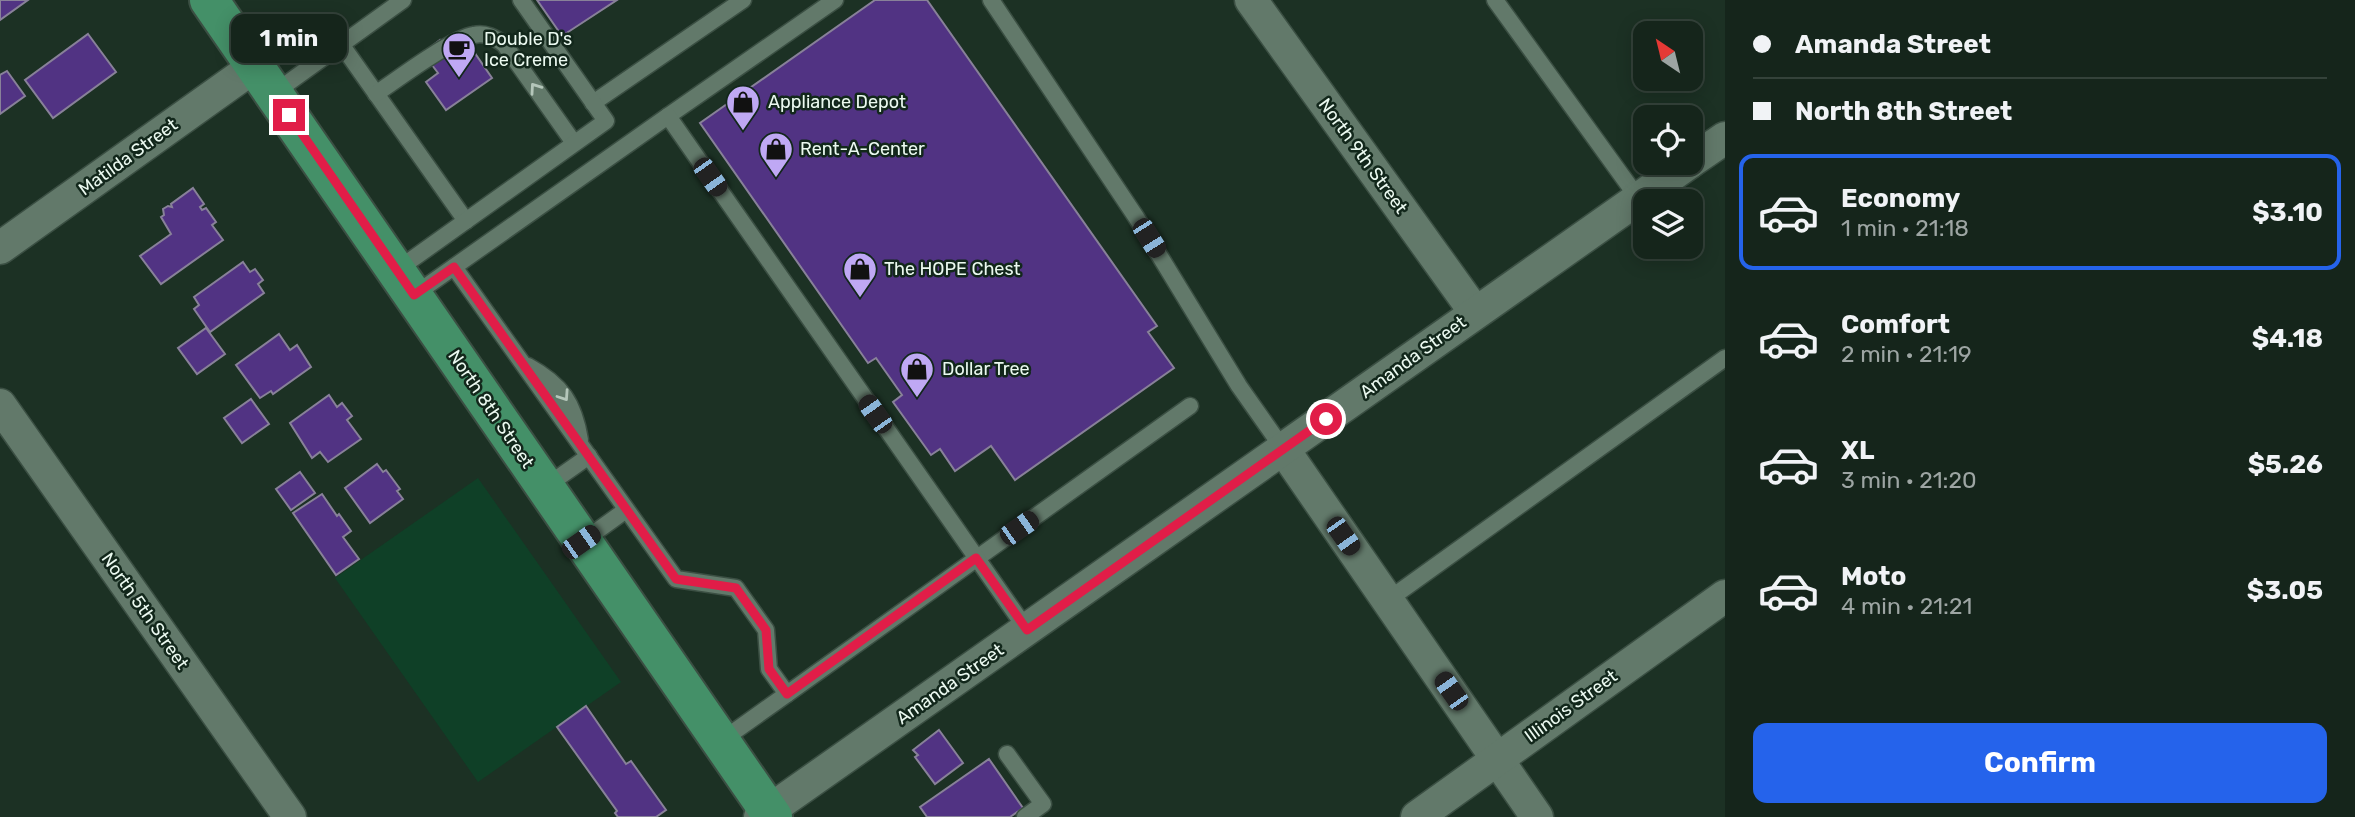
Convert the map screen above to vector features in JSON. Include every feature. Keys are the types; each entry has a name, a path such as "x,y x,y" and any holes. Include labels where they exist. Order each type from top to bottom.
{"main road":[{"name":"North 8th Street","path":"209,0 721,741 767,815"}],"street":[{"name":"North 9th Street","path":"1251,0 1475,312"},
{"name":"Matilda Street","path":"0,248 265,79"},
{"name":"Amanda Street","path":"1703,153 1725,138"},
{"name":"Amanda Street","path":"1651,189 1671,175"},
{"name":"Amanda Street","path":"767,815 1633,201"},
{"name":"North 5th Street","path":"0,405 289,817"},
{"path":"1284,450 1537,817"},
{"name":"Illinois Street","path":"1417,817 1725,596"}],"lane":[{"path":"265,79 341,44 403,0"},
{"path":"405,282 466,221 606,121 521,0"},
{"path":"593,103 743,0"},
{"path":"405,282 454,267 835,0"},
{"path":"991,0 1136,217 1239,386 1284,450"},
{"path":"1495,0 1633,191"},
{"path":"376,94 455,43 474,34 493,36 504,44 574,144"},
{"path":"341,44 466,221"},
{"path":"668,116 1027,630"},
{"path":"454,267 676,579 736,588 766,630 769,669 787,694"},
{"path":"1388,600 1725,358"},
{"path":"721,741 1190,406"},
{"path":"544,487 585,451"},
{"path":"581,542 626,510"},
{"path":"1007,754 1043,804 1025,817"}],"green space":[{"path":"478,478 621,682 478,782 335,578"}],"building":[{"path":"0,0 28,0 0,20"},
{"path":"537,0 617,0 562,36"},
{"path":"875,0 927,0 1157,326 1148,332 1174,368 1015,480 991,446 955,471 940,449 931,455 893,402 902,395 876,358 868,363 700,123"},
{"path":"88,34 116,72 53,118 25,80"},
{"path":"440,40 455,61 472,49 492,78 446,110 426,82 438,73 423,53"},
{"path":"7,71 25,96 0,114 0,75"},
{"path":"193,188 204,204 200,207 202,210 206,208 216,222 212,225 223,240 161,284 140,256 171,234 161,217 164,215 163,209 172,207 171,204"},
{"path":"243,262 250,272 255,269 263,280 258,284 264,293 210,332 194,309 199,305 194,297"},
{"path":"206,328 225,354 197,374 178,348"},
{"path":"279,334 290,350 297,345 311,367 273,394 271,391 260,398 236,365"},
{"path":"329,395 337,407 342,403 352,416 347,420 361,439 328,462 320,452 312,458 290,423"},
{"path":"251,399 269,424 242,443 224,418"},
{"path":"377,464 383,472 386,470 400,489 397,491 403,499 370,523 345,488"},
{"path":"300,472 315,493 291,510 276,489"},
{"path":"322,494 351,531 343,537 359,559 336,575 293,513"},
{"path":"586,706 626,764 631,761 666,810 656,817 618,817 615,813 617,811 557,727"},
{"path":"939,730 963,763 935,784 915,757 918,755 913,750"},
{"path":"989,759 1023,808 1010,817 927,817 920,807"}],"place":[{"name":"Double D's Ice Creme","path":"459,79"},
{"name":"Appliance Depot","path":"743,132"},
{"name":"Rent-A-Center","path":"776,179"},
{"name":"The HOPE Chest","path":"860,299"},
{"name":"Dollar Tree","path":"917,399"}],"route":[{"path":"289,115 414,295 454,267 676,579 736,588 766,630 769,669 787,694 976,558 1027,630 1326,419"}]}
